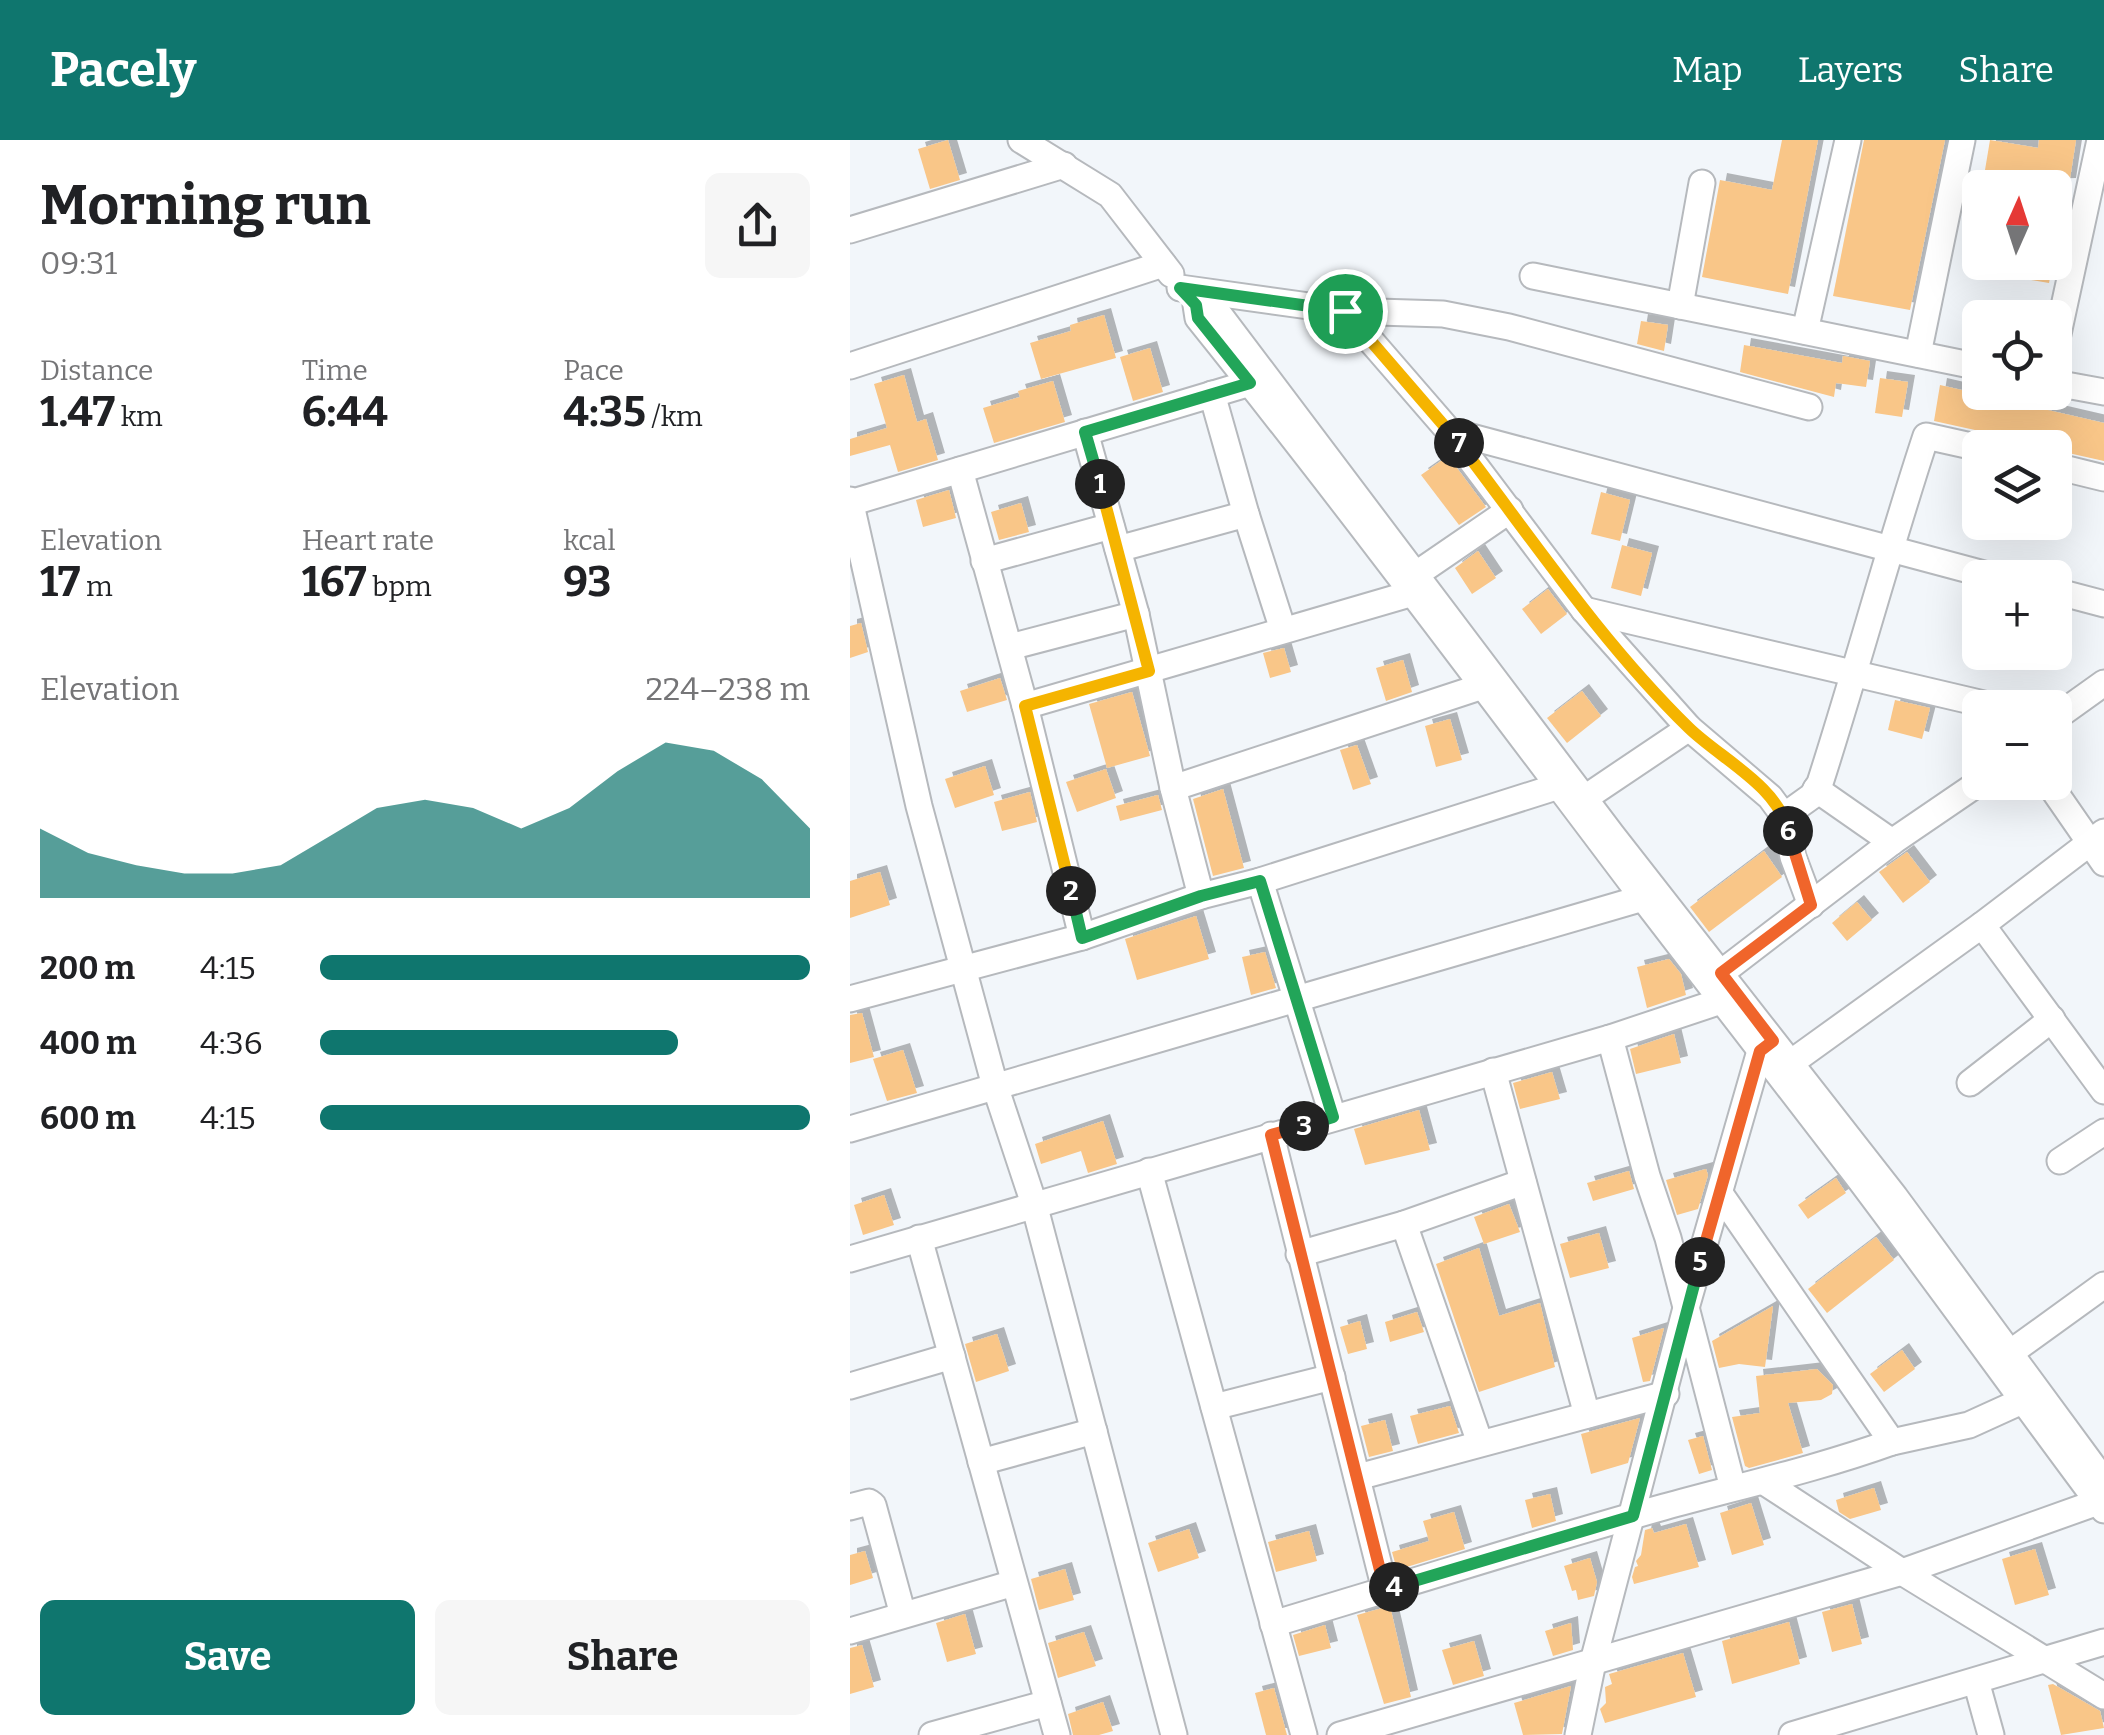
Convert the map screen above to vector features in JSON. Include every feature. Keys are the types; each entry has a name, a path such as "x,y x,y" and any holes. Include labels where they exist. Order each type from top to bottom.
{"street":[{"path":"1021,140 1110,195 1188,297 1198,318 1721,973 1767,1046 1686,1308 1593,1662 1578,1735"},
{"path":"1805,332 1848,140"},
{"path":"1918,354 1962,140"},
{"path":"2065,300 2100,140"},
{"path":"850,230 1064,165"},
{"path":"1680,306 1702,182"},
{"path":"850,366 1163,264"},
{"path":"1533,276 1962,363"},
{"path":"1188,297 1345,311 1443,314 1509,327 1810,407"},
{"path":"1188,297 1215,308 1484,686 1642,898 1784,1068 2024,1400 2102,1498"},
{"path":"1345,311 1449,430 1584,610 1689,728 1770,797 1784,816 1793,857 1811,905"},
{"path":"1174,1735 1034,1204 995,1086 919,806 850,502 1250,383"},
{"path":"2072,385 2104,392"},
{"path":"1212,394 1283,630"},
{"path":"1449,430 1962,569"},
{"path":"1085,432 1136,614 1173,788 1201,896"},
{"path":"1784,816 1816,790 1926,436 1962,444"},
{"path":"960,470 1010,647 1082,938"},
{"path":"2072,470 2104,478"},
{"path":"1025,706 1283,630 1414,584 1510,510"},
{"path":"984,562 1246,514"},
{"path":"2072,596 2104,604"},
{"path":"1584,610 1962,698"},
{"path":"1010,647 1136,614"},
{"path":"2072,706 2104,683"},
{"path":"1173,788 1484,686"},
{"path":"1584,798 1689,728"},
{"path":"851,993 1082,938 1201,896 1559,786"},
{"path":"1816,790 1892,842"},
{"path":"1721,973 1892,842 1962,794"},
{"path":"1784,1068 2099,846 2062,800"},
{"path":"1260,881 1333,1117"},
{"path":"850,1129 1642,898"},
{"path":"1982,925 2104,1090"},
{"path":"850,1259 1610,1038 1724,1000"},
{"path":"1970,1083 2052,1019"},
{"path":"1610,1038 1733,1488"},
{"path":"1784,1068 1895,1197 2010,1354 2102,1498"},
{"path":"1493,1071 1588,1415"},
{"path":"2060,1161 2104,1132"},
{"path":"1271,1135 1385,1590"},
{"path":"1149,1171 1304,1735"},
{"path":"1299,1254 1404,1224 1522,1182"},
{"path":"1721,1195 1892,1442"},
{"path":"1404,1224 1480,1443"},
{"path":"919,1238 1056,1735"},
{"path":"2010,1354 2104,1284"},
{"path":"850,1386 952,1356"},
{"path":"1214,1407 1332,1377"},
{"path":"1358,1477 1666,1394"},
{"path":"1273,1624 1633,1516 1969,1424 2024,1400"},
{"path":"981,1462 1094,1431"},
{"path":"1766,1482 2104,1697"},
{"path":"1340,1735 1902,1572 2102,1498"},
{"path":"850,1507 869,1502 873,1505 903,1615"},
{"path":"850,1630 1014,1583"},
{"path":"1792,1735 1869,1724 1976,1680 2104,1642"},
{"path":"1976,1680 1992,1735"},
{"path":"932,1735 1048,1702"}],"building":[{"path":"948,140 960,180 930,189 918,149"},
{"path":"1782,140 1818,140 1788,294 1702,277 1720,180 1772,190"},
{"path":"1864,140 1945,140 1910,310 1833,296"},
{"path":"1990,140 2038,148 2039,140 2076,140 2071,170 1985,170"},
{"path":"1104,315 1116,358 1041,379 1030,343 1071,331 1070,325"},
{"path":"1641,321 1668,325 1664,351 1637,344"},
{"path":"1744,345 1842,363 1843,356 1870,361 1866,387 1836,383 1834,397 1740,372"},
{"path":"1150,348 1163,392 1133,401 1120,357"},
{"path":"904,375 917,422 926,419 938,460 898,472 890,445 850,456 850,439 887,428 874,384"},
{"path":"1880,378 1908,382 1902,417 1875,413"},
{"path":"1053,381 1065,422 994,443 983,408 1020,397 1018,391"},
{"path":"1940,385 1962,390 1962,410 2048,410 2104,423 2104,461 2072,454 2072,430 1975,430 1934,421"},
{"path":"1448,456 1486,507 1459,525 1421,475"},
{"path":"949,490 956,518 923,527 916,500"},
{"path":"1601,492 1630,500 1620,541 1591,534"},
{"path":"1021,503 1029,532 999,540 991,512"},
{"path":"1622,545 1652,553 1641,596 1611,588"},
{"path":"1478,551 1496,578 1472,594 1455,568"},
{"path":"1548,589 1567,614 1541,634 1522,609"},
{"path":"861,623 868,652 850,658 850,626"},
{"path":"1284,648 1291,672 1270,678 1263,653"},
{"path":"1403,660 1412,692 1386,701 1376,668"},
{"path":"1000,678 1007,700 967,712 960,691"},
{"path":"1582,691 1601,716 1567,743 1547,718"},
{"path":"1132,692 1150,756 1107,768 1089,704"},
{"path":"1895,700 1930,708 1922,739 1888,730"},
{"path":"1450,719 1462,760 1436,767 1425,726"},
{"path":"1357,745 1371,784 1353,790 1340,750"},
{"path":"985,766 994,795 955,808 945,779"},
{"path":"1106,769 1116,798 1077,812 1066,782"},
{"path":"1223,789 1244,868 1213,876 1193,799"},
{"path":"1030,792 1037,822 1002,831 994,802"},
{"path":"1158,795 1162,810 1120,821 1116,806"},
{"path":"1764,851 1782,877 1709,932 1690,907"},
{"path":"1907,852 1930,882 1903,903 1879,872"},
{"path":"880,872 890,905 850,918 850,881"},
{"path":"1857,902 1872,920 1847,941 1832,923"},
{"path":"1196,916 1209,959 1137,980 1125,939"},
{"path":"1265,952 1276,988 1251,995 1242,957"},
{"path":"1669,959 1681,974 1686,995 1647,1008 1637,967"},
{"path":"862,1013 874,1057 850,1063 850,1015"},
{"path":"1674,1034 1681,1063 1636,1074 1630,1049"},
{"path":"903,1050 917,1093 887,1101 873,1059"},
{"path":"1552,1072 1560,1099 1520,1109 1513,1083"},
{"path":"1419,1110 1430,1150 1365,1165 1354,1129"},
{"path":"1103,1121 1117,1164 1088,1173 1081,1151 1041,1164 1035,1144"},
{"path":"1706,1169 1708,1175 1698,1209 1677,1215 1666,1180"},
{"path":"1629,1171 1634,1189 1593,1201 1587,1183"},
{"path":"1836,1178 1846,1193 1808,1219 1798,1205"},
{"path":"884,1195 894,1225 863,1235 854,1205"},
{"path":"1509,1204 1520,1232 1484,1244 1474,1217"},
{"path":"1599,1233 1609,1268 1570,1278 1560,1244"},
{"path":"1876,1237 1894,1260 1827,1313 1808,1289"},
{"path":"1479,1248 1499,1316 1540,1303 1555,1367 1479,1392 1436,1264"},
{"path":"1773,1306 1765,1367 1739,1364 1719,1368 1712,1341"},
{"path":"1417,1312 1424,1332 1390,1342 1385,1322"},
{"path":"1360,1321 1367,1349 1348,1354 1340,1327"},
{"path":"1664,1328 1650,1381 1643,1382 1632,1338"},
{"path":"997,1334 1009,1371 976,1382 965,1344"},
{"path":"1902,1350 1915,1369 1884,1392 1870,1374"},
{"path":"1817,1369 1833,1385 1832,1394 1821,1400 1788,1403 1803,1453 1745,1466 1732,1417 1760,1413 1756,1376"},
{"path":"1450,1406 1459,1433 1418,1444 1410,1416"},
{"path":"1640,1418 1628,1463 1591,1474 1581,1434"},
{"path":"1385,1420 1393,1451 1369,1457 1361,1426"},
{"path":"1703,1436 1712,1470 1699,1474 1688,1440"},
{"path":"1874,1488 1881,1510 1850,1519 1839,1512 1836,1500"},
{"path":"1550,1494 1556,1521 1532,1528 1525,1500"},
{"path":"1751,1503 1764,1545 1732,1555 1720,1513"},
{"path":"1454,1512 1465,1549 1397,1570 1392,1552 1429,1541 1423,1521"},
{"path":"1686,1524 1699,1567 1634,1584 1632,1577 1645,1530 1652,1528 1654,1533"},
{"path":"1189,1529 1199,1558 1158,1572 1148,1543"},
{"path":"1309,1531 1317,1561 1276,1572 1268,1542"},
{"path":"2035,1549 2049,1595 2015,1605 2002,1559"},
{"path":"865,1551 873,1578 850,1585 850,1555"},
{"path":"1590,1558 1597,1582 1594,1596 1578,1600 1564,1566"},
{"path":"1065,1569 1074,1600 1039,1610 1031,1579"},
{"path":"1852,1604 1862,1644 1832,1652 1822,1612"},
{"path":"1390,1606 1411,1697 1384,1704 1357,1615"},
{"path":"965,1614 976,1654 947,1662 936,1623"},
{"path":"1789,1622 1800,1664 1732,1684 1722,1641"},
{"path":"1571,1623 1573,1650 1553,1656 1545,1631"},
{"path":"1325,1625 1331,1648 1299,1656 1293,1635"},
{"path":"1084,1632 1096,1666 1058,1678 1048,1643"},
{"path":"1474,1641 1484,1676 1453,1685 1442,1650"},
{"path":"862,1645 874,1687 850,1694 850,1648"},
{"path":"1683,1653 1696,1697 1605,1723 1600,1709 1606,1703 1605,1687 1612,1684 1609,1674"},
{"path":"2053,1684 2100,1711 2104,1728 2061,1735 2048,1685"},
{"path":"1571,1686 1562,1734 1523,1735 1514,1703"},
{"path":"1274,1688 1287,1735 1266,1735 1255,1693"},
{"path":"1103,1702 1113,1731 1073,1735 1068,1714"}],"route":[{"path":"1180,288 1345,311 1449,430 1584,610 1689,728 1770,797 1784,816 1793,857 1811,905 1721,973 1773,1041 1760,1051 1686,1308 1633,1516 1385,1590 1271,1135 1333,1117 1260,881 1201,896 1082,938 1025,706 1149,671 1085,432 1250,383 1198,318 1196,305 1180,288"}]}
